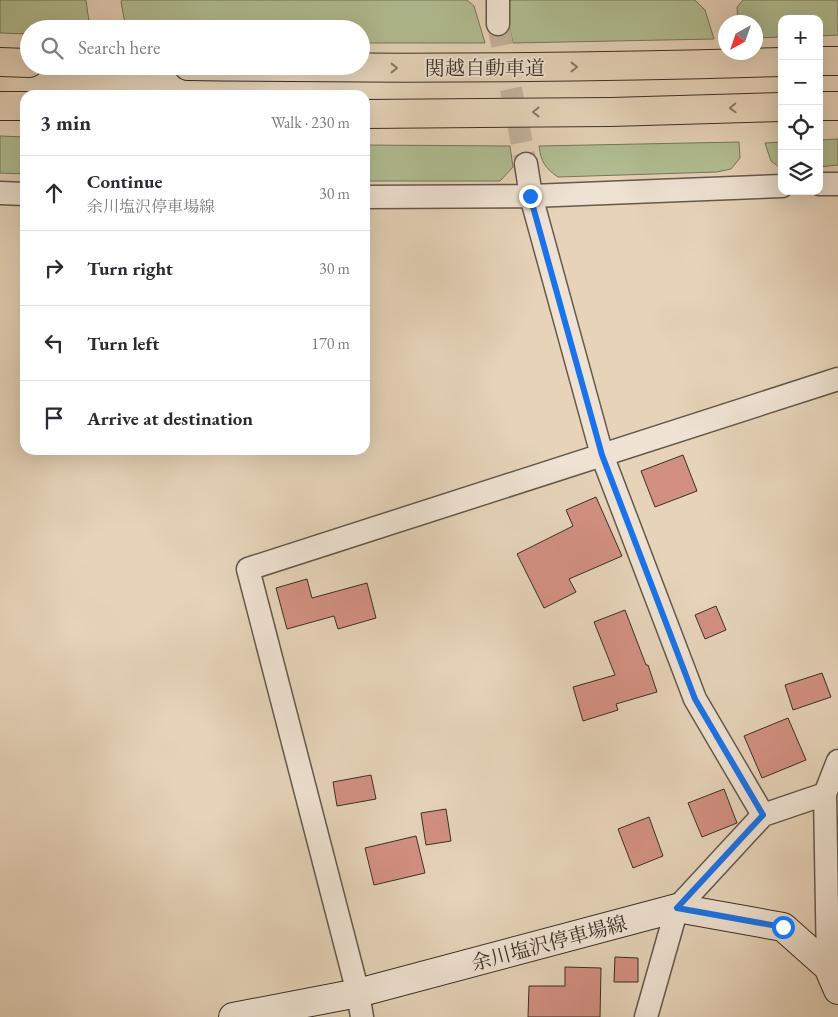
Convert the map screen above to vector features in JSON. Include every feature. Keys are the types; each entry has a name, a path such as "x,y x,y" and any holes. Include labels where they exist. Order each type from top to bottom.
{"highway":[{"path":"823,61 838,60"},
{"path":"0,62 20,63"},
{"name":"関越自動車道","path":"370,68 617,67 778,62"},
{"path":"0,106 20,106"},
{"path":"823,106 838,106"},
{"path":"370,114 611,112 778,107"}],"main road":[{"name":"余川塩沢停車場線","path":"233,1017 360,1005 677,908 783,927 833,979"}],"street":[{"path":"498,0 498,24"},
{"path":"526,164 530,196 602,455 695,699 763,815"},
{"path":"823,184 838,184"},
{"path":"370,197 530,196 778,186"},
{"path":"0,193 20,194"},
{"path":"360,1005 248,569 838,379"},
{"path":"833,979 825,794 838,761"},
{"path":"646,1017 677,908 763,815 825,794"}],"green space":[{"path":"0,0 86,0 89,20 20,20 20,34 0,33"},
{"path":"122,0 467,0 474,6 485,43 370,43 370,20 124,20"},
{"path":"511,0 695,0 705,10 714,39 513,43 505,7"},
{"path":"743,0 838,0 838,35 823,36 823,15 778,15 778,37 763,38 763,15 738,15 737,7"},
{"path":"0,136 20,137 20,174 0,173"},
{"path":"838,139 838,165 823,167 823,140"},
{"path":"739,142 740,158 731,169 717,172 558,177 544,164 539,146"},
{"path":"778,142 778,166 771,161 765,143"},
{"path":"370,145 510,146 513,167 500,181 370,181"}],"building":[{"path":"683,455 697,491 655,507 641,471"},
{"path":"596,497 622,556 569,579 576,592 544,608 517,554 573,526 566,510"},
{"path":"307,579 312,598 367,583 376,618 338,629 334,616 287,629 276,588"},
{"path":"716,606 726,630 705,639 695,615"},
{"path":"625,610 657,692 616,704 618,710 583,721 573,687 615,675 594,622"},
{"path":"822,673 831,697 793,710 785,685"},
{"path":"788,718 806,760 762,778 744,736"},
{"path":"371,775 376,799 337,806 333,782"},
{"path":"724,789 737,823 702,837 688,803"},
{"path":"446,809 451,841 426,845 421,813"},
{"path":"649,817 663,856 633,868 618,829"},
{"path":"416,836 425,873 374,885 365,848"},
{"path":"615,957 638,958 638,982 614,982"},
{"path":"565,967 601,968 600,1017 528,1017 529,986 565,986"}],"tunnel":[{"path":"498,24 526,164"}],"route":[{"path":"530,196 602,455 695,699 763,815 677,908 783,927"}]}
